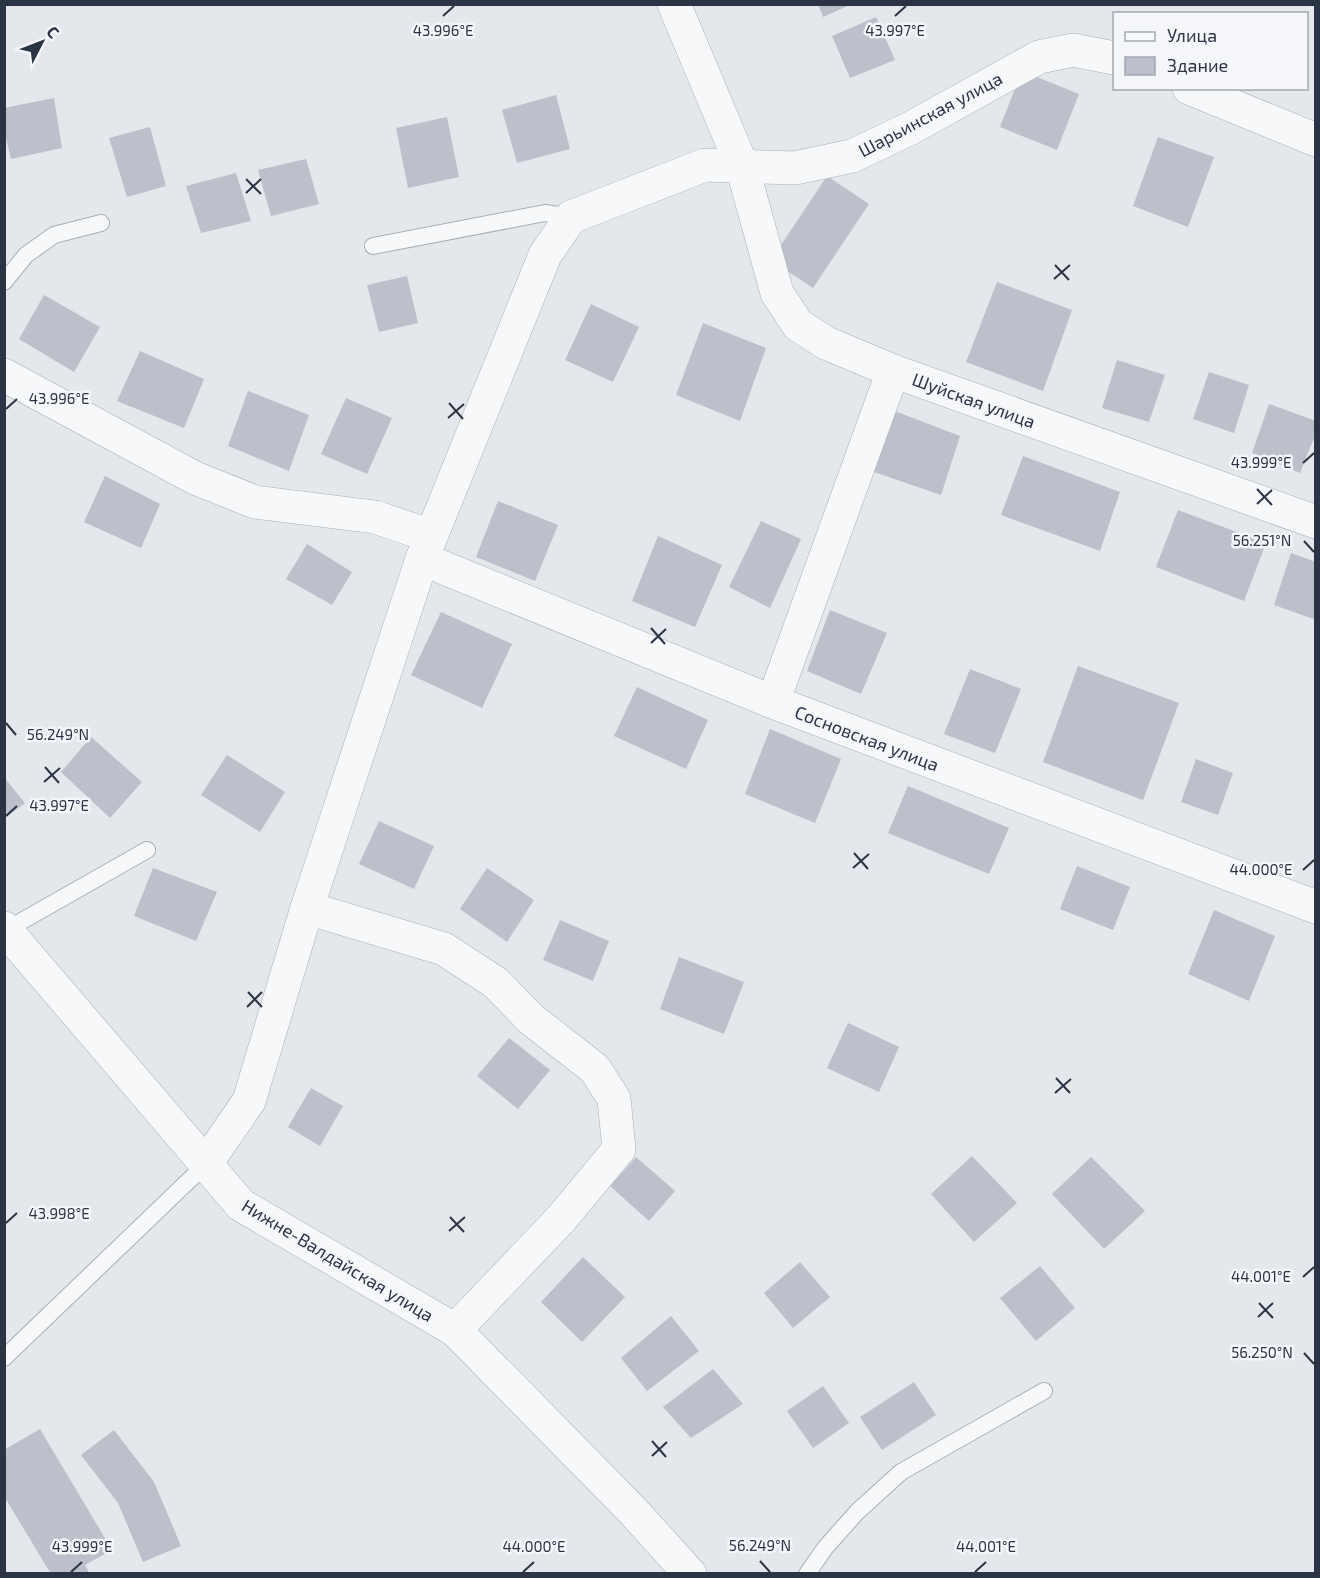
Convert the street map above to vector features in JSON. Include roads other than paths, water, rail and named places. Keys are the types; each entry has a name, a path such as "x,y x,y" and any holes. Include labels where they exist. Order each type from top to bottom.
{"street":[{"name":"Шуйская улица","path":"674,4 742,166 777,293 798,325 826,343 893,371 1316,522"},
{"name":"Шарьинская улица","path":"571,217 705,165 795,168 852,156 909,129 1039,57 1073,50 1113,58"},
{"path":"1195,90 1316,140"},
{"path":"205,1165 249,1101 307,908 426,547 545,255 571,217"},
{"path":"773,702 893,371"},
{"name":"Сосновская улица","path":"4,375 195,478 255,502 375,517 426,547 773,702 1316,908"},
{"path":"307,908 444,949 496,983 531,1019 595,1069 614,1099 619,1149 561,1219 455,1330"},
{"name":"Нижне-Валдайская улица","path":"5,929 205,1165 242,1205 455,1330 632,1510 690,1574"}],"lane":[{"path":"373,246 545,213 571,217"},
{"path":"4,282 26,255 54,235 101,223"},
{"path":"5,929 147,850"},
{"path":"4,1358 205,1165"},
{"path":"807,1574 825,1548 857,1512 901,1472 1044,1391"}]}
